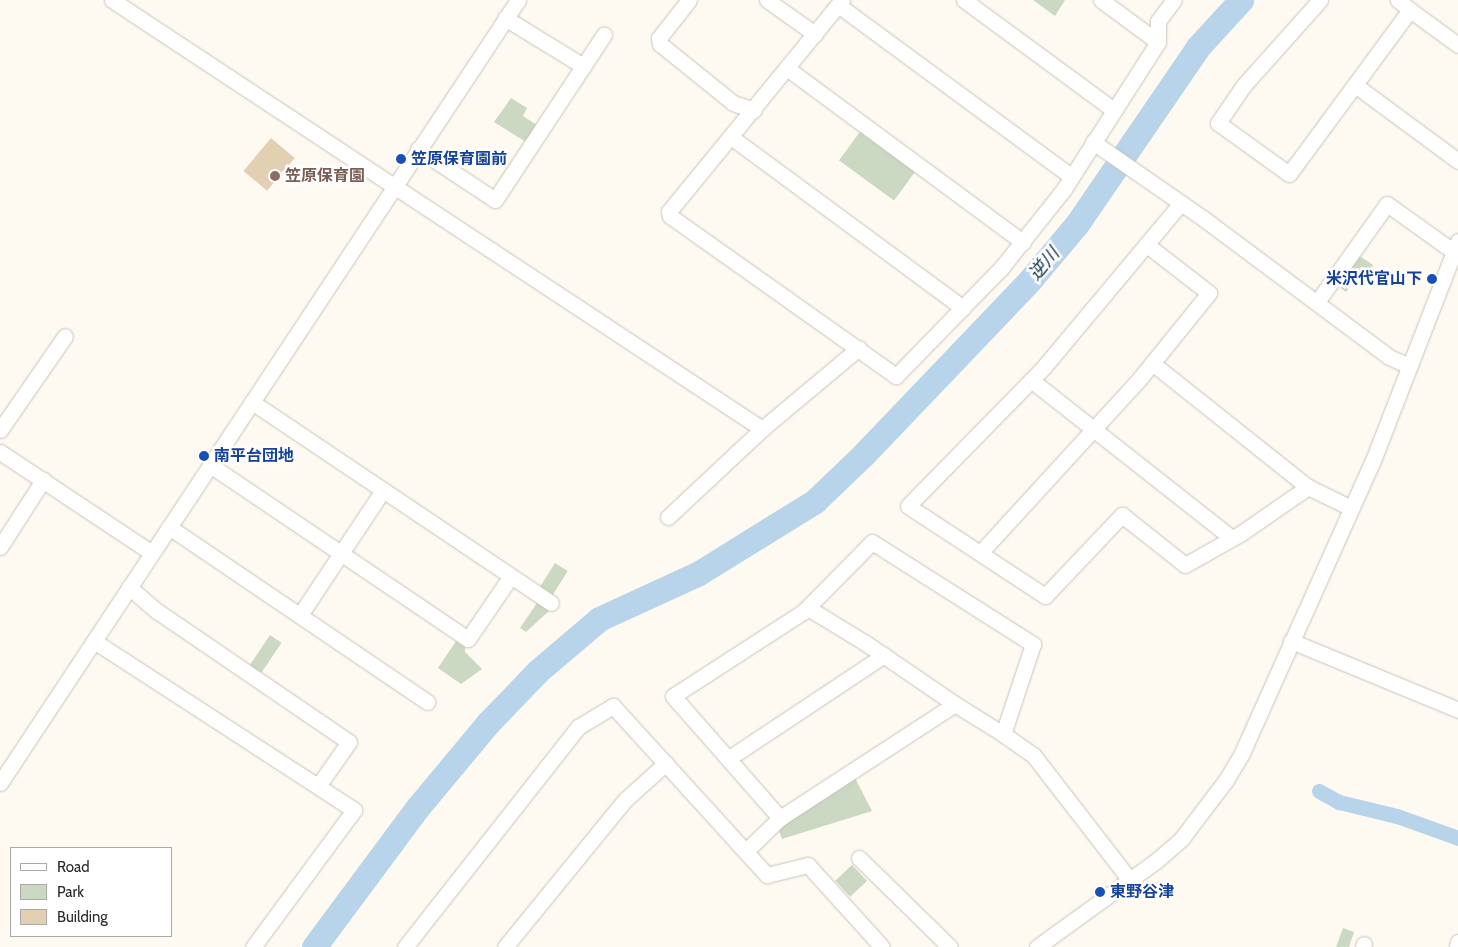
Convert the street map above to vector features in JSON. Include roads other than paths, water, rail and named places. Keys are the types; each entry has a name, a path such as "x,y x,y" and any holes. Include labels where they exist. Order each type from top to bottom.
{"street":[{"path":"112,0 392,187 762,429"},
{"path":"0,783 392,187 518,0"},
{"path":"689,0 659,38 660,44 733,103 754,110"},
{"path":"768,0 815,34"},
{"path":"964,0 1114,110"},
{"path":"1101,0 1158,42"},
{"path":"1071,176 840,2 788,69 669,211 670,216 896,376 963,308 1022,242 1071,176 1098,145 1114,110 1158,42 1158,21 1174,0"},
{"path":"1320,0 1244,85 1218,123 1289,174 1410,10"},
{"path":"1398,0 1458,45"},
{"path":"505,18 583,66"},
{"path":"418,149 495,200 604,35"},
{"path":"788,69 1022,242"},
{"path":"1355,85 1458,161"},
{"path":"731,137 963,308"},
{"path":"1098,145 1317,302 1389,357 1409,366"},
{"path":"1181,203 1031,380 908,506 1045,596 1122,515 1185,565 1232,538 1308,487"},
{"path":"1037,947 1130,880 1182,838 1226,780 1351,508 1456,246 1387,204 1317,302"},
{"path":"980,553 1152,364 1209,293 1147,245"},
{"path":"0,430 65,336"},
{"path":"668,516 762,429 859,348"},
{"path":"1152,364 1308,487 1351,508"},
{"path":"1031,380 1232,538"},
{"path":"252,402 551,604"},
{"path":"0,452 152,553"},
{"path":"210,465 468,639 510,576"},
{"path":"0,547 43,480"},
{"path":"300,615 384,490"},
{"path":"170,527 427,702"},
{"path":"780,818 673,696 808,608 872,542 1033,644 1003,734"},
{"path":"129,587 157,611 349,742 318,786"},
{"path":"808,608 1034,756 1130,880"},
{"path":"94,641 354,810 253,947"},
{"path":"1291,641 1458,710"},
{"path":"729,758 884,656"},
{"path":"747,850 780,818 955,704"},
{"path":"405,947 578,727 613,706 747,850 767,875 808,864 882,947"},
{"path":"505,947 625,800 666,763"},
{"path":"859,858 950,947"},
{"path":"1457,947 1458,942"}],"waterway":[{"name":"逆川","path":"314,947 418,807 488,723 538,671 599,619 699,573 815,501 864,454 1030,280 1077,224 1198,47 1241,0"},
{"path":"1319,791 1339,802 1397,816 1458,838"}],"place":[{"name":"笠原保育園前","path":"401,159"},
{"name":"笠原保育園","path":"275,176"},
{"name":"米沢代官山下","path":"1432,279"},
{"name":"南平台団地","path":"204,456"},
{"name":"東野谷津","path":"1100,892"}]}
